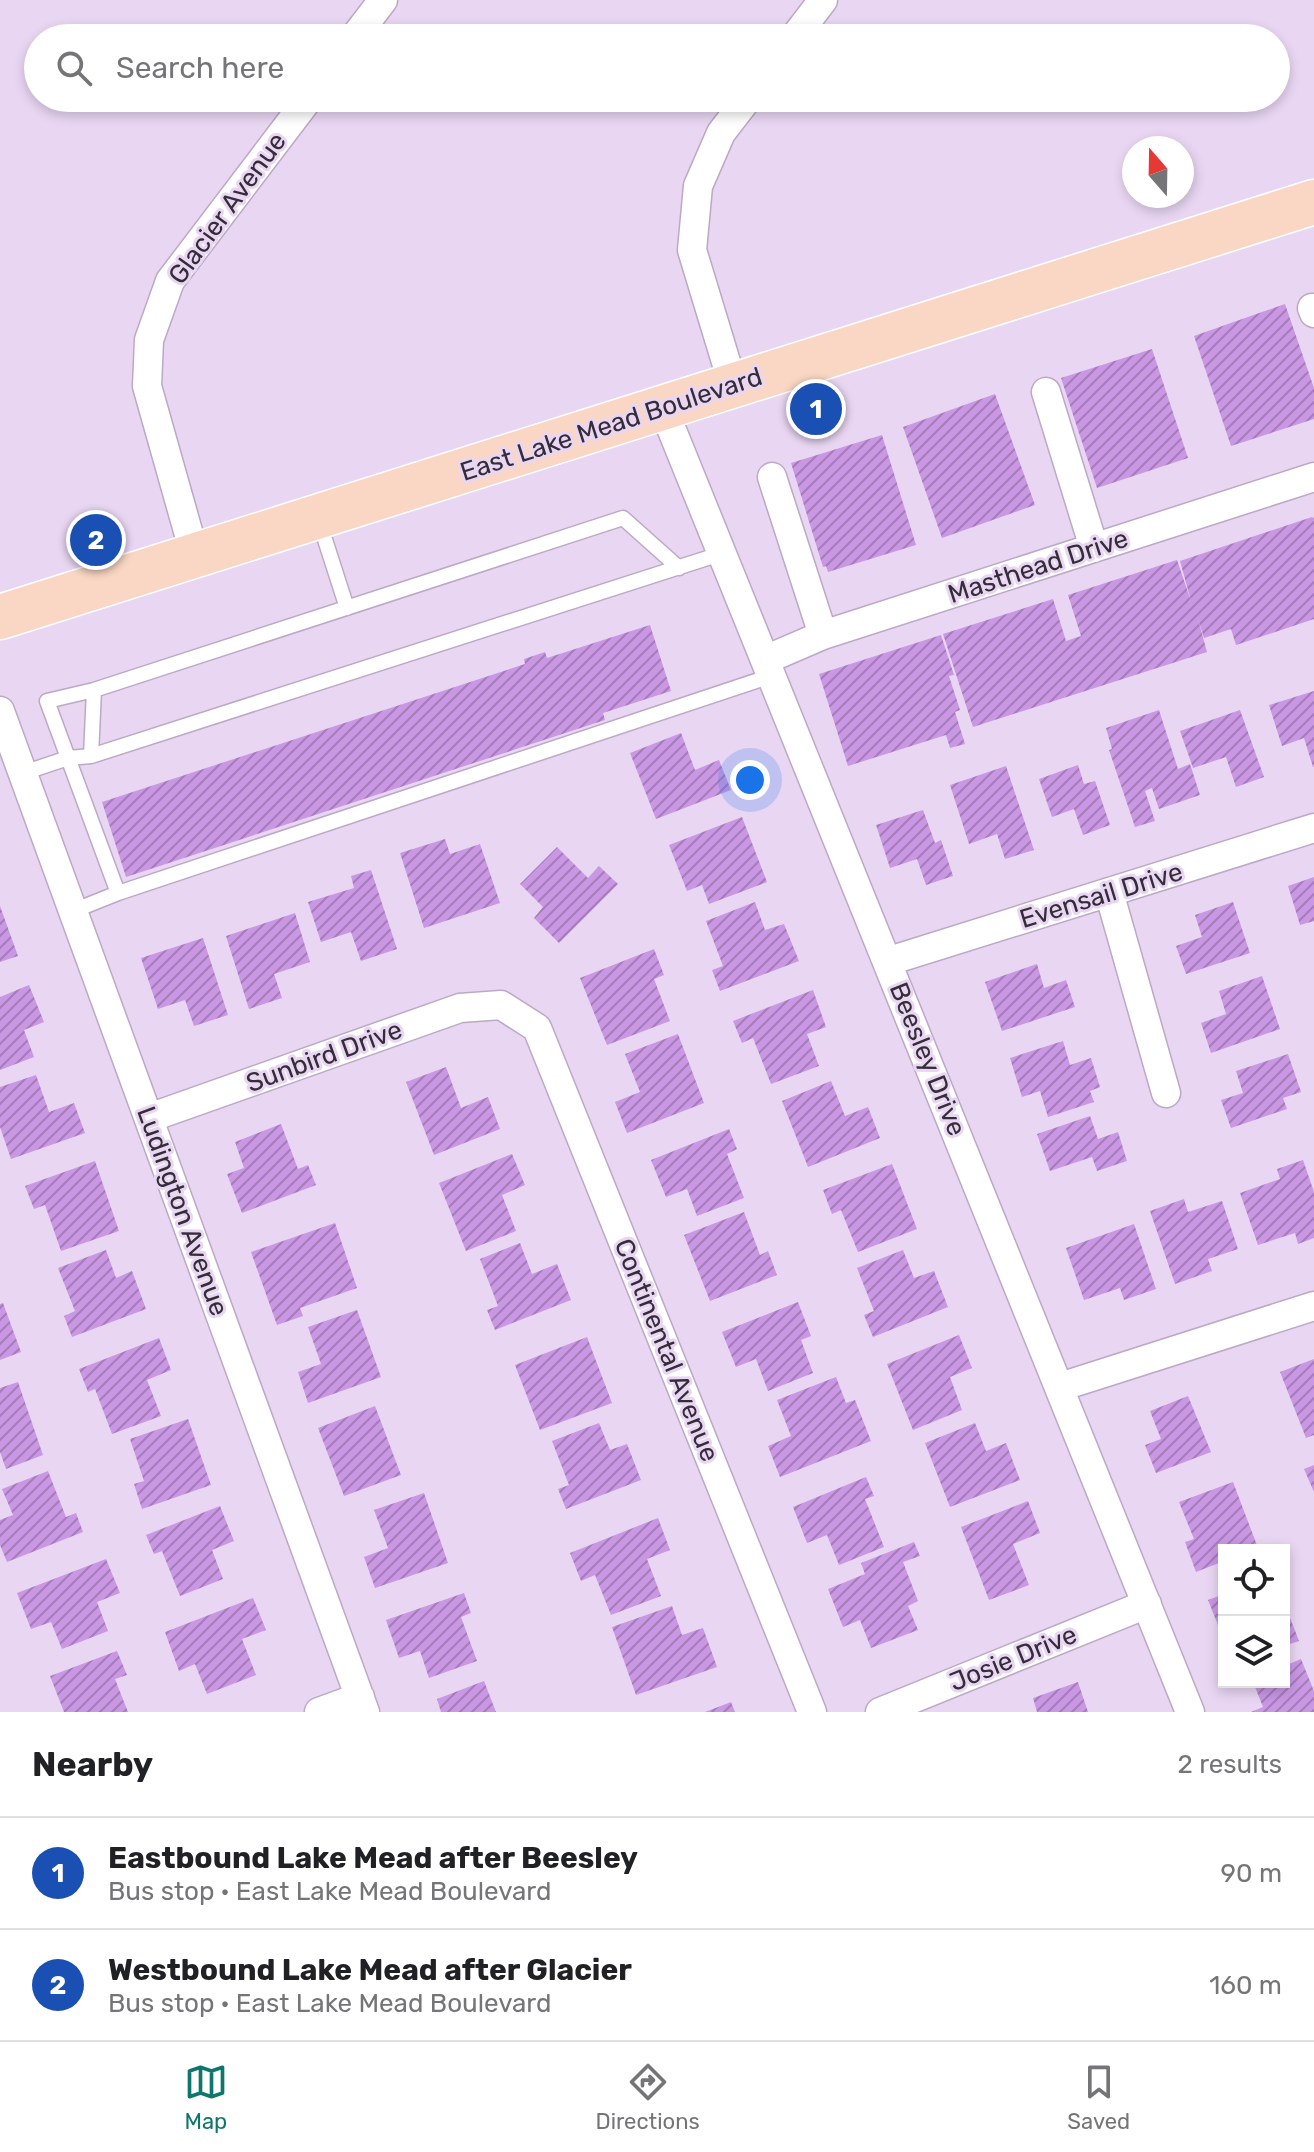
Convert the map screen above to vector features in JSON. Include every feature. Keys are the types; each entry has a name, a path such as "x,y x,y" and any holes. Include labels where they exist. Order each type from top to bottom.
{"main road":[{"name":"East Lake Mead Boulevard","path":"0,617 1314,202"}],"street":[{"path":"365,24 383,0"},
{"path":"805,24 823,0"},
{"name":"Glacier Avenue","path":"195,556 147,386 149,340 170,281 298,112"},
{"path":"733,385 692,250 698,186 721,133 737,112"},
{"path":"1046,392 1094,548"},
{"name":"Beesley Drive","path":"663,408 1190,1712"},
{"path":"772,477 823,635"},
{"name":"Masthead Drive","path":"768,668 823,635 1314,477"},
{"name":"Ludington Avenue","path":"0,711 363,1704"},
{"name":"Evensail Drive","path":"889,961 1314,828"},
{"path":"1109,892 1166,1093"},
{"name":"Sunbird Drive","path":"149,1118 460,1008 501,1005"},
{"name":"Continental Avenue","path":"501,1005 537,1028 812,1712"},
{"path":"1060,1387 1314,1306"},
{"name":"Josie Drive","path":"880,1712 1147,1604"},
{"path":"319,1712 363,1704"}],"lane":[{"path":"317,517 347,608"},
{"path":"118,893 47,701 94,690 623,518 679,568"},
{"path":"23,773 68,758 91,756 720,554"},
{"path":"73,911 768,668"},
{"path":"91,756 94,690"}],"building":[{"path":"1285,304 1314,388 1314,419 1231,446 1194,336"},
{"path":"1152,349 1188,458 1097,488 1061,378"},
{"path":"995,394 1035,505 942,538 903,427"},
{"path":"882,435 916,545 828,572 826,566 823,567 791,463"},
{"path":"1312,517 1314,619 1236,645 1231,629 1204,638 1198,619 1207,652 973,727 943,634 1053,599 1066,641 1081,636 1068,595 1177,560 1191,601 1180,561"},
{"path":"650,625 671,691 603,713 605,720 126,877 102,802 525,664 524,659 545,652 547,658"},
{"path":"941,635 954,675 949,676 960,710 955,712 965,744 950,748 946,735 848,766 819,674"},
{"path":"1314,691 1313,767 1304,738 1282,746 1269,705"},
{"path":"1159,710 1178,769 1190,764 1200,795 1159,809 1152,788 1145,791 1155,821 1135,827 1109,750 1112,749 1106,728"},
{"path":"1240,710 1264,777 1236,787 1226,757 1193,768 1180,731"},
{"path":"681,733 695,770 719,760 731,790 656,819 630,753"},
{"path":"1078,765 1084,784 1095,781 1110,825 1083,835 1074,809 1052,817 1039,779"},
{"path":"1006,766 1034,850 1005,859 997,834 969,844 950,785"},
{"path":"923,810 935,843 941,840 953,876 926,885 917,859 890,868 876,825"},
{"path":"742,817 767,882 709,904 702,885 687,891 669,845"},
{"path":"445,839 450,854 480,844 500,903 424,928 400,853"},
{"path":"557,847 588,878 599,866 618,884 559,943 534,918 543,907 520,884"},
{"path":"371,870 397,949 361,961 351,932 321,942 308,902 354,888 351,876"},
{"path":"1314,877 1314,921 1300,925 1288,886"},
{"path":"755,902 765,930 784,924 799,961 720,991 712,970 723,966 706,921"},
{"path":"1233,902 1250,953 1186,974 1176,946 1202,937 1195,915"},
{"path":"0,906 18,956 0,962"},
{"path":"295,913 310,962 274,974 282,998 249,1009 226,936"},
{"path":"203,938 228,1015 194,1026 185,1000 158,1009 141,958"},
{"path":"654,949 664,975 654,979 670,1021 607,1045 580,978"},
{"path":"1037,964 1044,988 1066,980 1075,1007 1002,1031 985,982"},
{"path":"1262,976 1280,1029 1211,1053 1201,1023 1226,1014 1219,991"},
{"path":"29,985 44,1022 24,1030 34,1057 0,1070 0,997"},
{"path":"813,990 826,1027 807,1034 819,1066 771,1084 753,1038 742,1043 733,1021"},
{"path":"678,1034 704,1103 627,1133 615,1102 640,1092 625,1054"},
{"path":"1063,1041 1070,1065 1091,1058 1100,1087 1090,1091 1094,1102 1048,1117 1040,1091 1022,1097 1010,1058"},
{"path":"1288,1054 1301,1092 1283,1098 1287,1109 1231,1128 1221,1100 1243,1093 1236,1071"},
{"path":"446,1067 461,1108 488,1097 500,1129 434,1155 406,1082"},
{"path":"36,1075 49,1112 74,1103 85,1133 11,1159 0,1127 0,1087"},
{"path":"831,1081 845,1116 868,1107 880,1138 808,1167 782,1101"},
{"path":"1090,1116 1098,1139 1118,1132 1127,1161 1097,1171 1092,1157 1050,1171 1037,1134"},
{"path":"281,1124 298,1169 308,1165 316,1185 242,1213 227,1174 244,1168 235,1142"},
{"path":"729,1129 737,1149 727,1154 744,1198 697,1216 687,1189 666,1197 651,1160"},
{"path":"512,1154 525,1185 502,1195 516,1231 466,1251 439,1183"},
{"path":"1303,1160 1314,1192 1314,1238 1298,1244 1295,1233 1258,1245 1240,1193 1280,1179 1277,1169"},
{"path":"95,1161 119,1231 61,1251 45,1205 34,1209 25,1186"},
{"path":"892,1164 917,1229 858,1252 841,1210 832,1214 823,1190"},
{"path":"1184,1199 1188,1212 1222,1201 1238,1249 1208,1259 1212,1271 1175,1284 1150,1211"},
{"path":"744,1212 760,1255 768,1251 777,1275 710,1301 684,1235"},
{"path":"335,1223 357,1288 300,1308 303,1316 277,1325 251,1252"},
{"path":"1134,1224 1156,1289 1124,1300 1120,1288 1084,1300 1066,1248"},
{"path":"520,1243 532,1274 557,1264 571,1300 495,1330 487,1310 498,1306 480,1259"},
{"path":"106,1250 116,1278 132,1271 146,1309 72,1337 64,1316 75,1311 58,1268"},
{"path":"903,1250 914,1278 934,1271 948,1307 873,1337 864,1315 874,1311 857,1268"},
{"path":"798,1302 811,1336 801,1340 813,1373 768,1391 756,1359 736,1367 722,1332"},
{"path":"3,1303 21,1352 0,1360 0,1304"},
{"path":"357,1310 381,1377 308,1403 298,1372 321,1364 308,1327"},
{"path":"959,1335 972,1368 950,1377 962,1410 913,1430 887,1364"},
{"path":"587,1337 612,1403 540,1430 515,1365"},
{"path":"159,1338 171,1370 147,1380 161,1416 112,1434 95,1389 88,1392 79,1369"},
{"path":"1314,1359 1314,1435 1306,1438 1280,1372"},
{"path":"836,1377 846,1403 855,1400 871,1441 780,1477 768,1446 791,1436 777,1400"},
{"path":"18,1382 43,1455 6,1469 0,1452 0,1388"},
{"path":"1188,1396 1211,1452 1156,1473 1145,1445 1161,1439 1150,1411"},
{"path":"375,1406 401,1475 344,1496 318,1428"},
{"path":"188,1419 211,1485 142,1509 134,1484 144,1481 130,1439"},
{"path":"599,1423 610,1450 627,1444 641,1480 566,1509 558,1489 569,1485 552,1441"},
{"path":"975,1423 986,1451 1006,1443 1020,1480 950,1507 925,1443"},
{"path":"1314,1465 1314,1492 1304,1469"},
{"path":"48,1471 66,1517 76,1513 83,1532 7,1562 0,1545 0,1520 13,1515 2,1489"},
{"path":"866,1477 874,1496 865,1499 884,1547 839,1565 827,1535 807,1543 793,1507"},
{"path":"1233,1482 1256,1544 1218,1544 1218,1563 1196,1572 1185,1542 1194,1539 1179,1502"},
{"path":"424,1493 448,1563 375,1588 364,1557 388,1548 374,1510"},
{"path":"1028,1501 1040,1533 1013,1544 1029,1585 989,1600 961,1527"},
{"path":"220,1506 234,1541 212,1550 223,1579 180,1596 162,1551 154,1554 146,1535"},
{"path":"658,1518 670,1550 647,1559 661,1596 611,1615 595,1575 581,1581 570,1553"},
{"path":"914,1542 920,1556 903,1562 918,1601 908,1606 918,1630 871,1648 860,1620 843,1627 828,1589 865,1574 861,1563"},
{"path":"106,1559 120,1593 97,1602 108,1631 62,1649 51,1622 31,1629 17,1593"},
{"path":"464,1593 471,1613 461,1617 477,1661 429,1678 420,1651 399,1658 386,1620"},
{"path":"1218,1596 1218,1625 1208,1600"},
{"path":"253,1598 266,1630 242,1639 256,1675 207,1694 195,1664 179,1671 165,1632"},
{"path":"672,1606 682,1635 703,1628 717,1667 636,1695 612,1627"},
{"path":"1290,1618 1299,1641 1290,1644"},
{"path":"117,1651 127,1675 115,1679 128,1712 64,1712 50,1676"},
{"path":"1301,1659 1314,1691 1314,1712 1251,1712 1263,1707 1255,1688 1290,1688 1290,1664"},
{"path":"484,1681 496,1712 441,1712 437,1699"},
{"path":"1078,1682 1088,1712 1037,1712 1033,1698"},
{"path":"731,1702 735,1712 705,1712"}],"place":[{"name":"Eastbound Lake Mead after Beesley","path":"816,409"},
{"name":"Westbound Lake Mead after Glacier","path":"96,540"}]}
